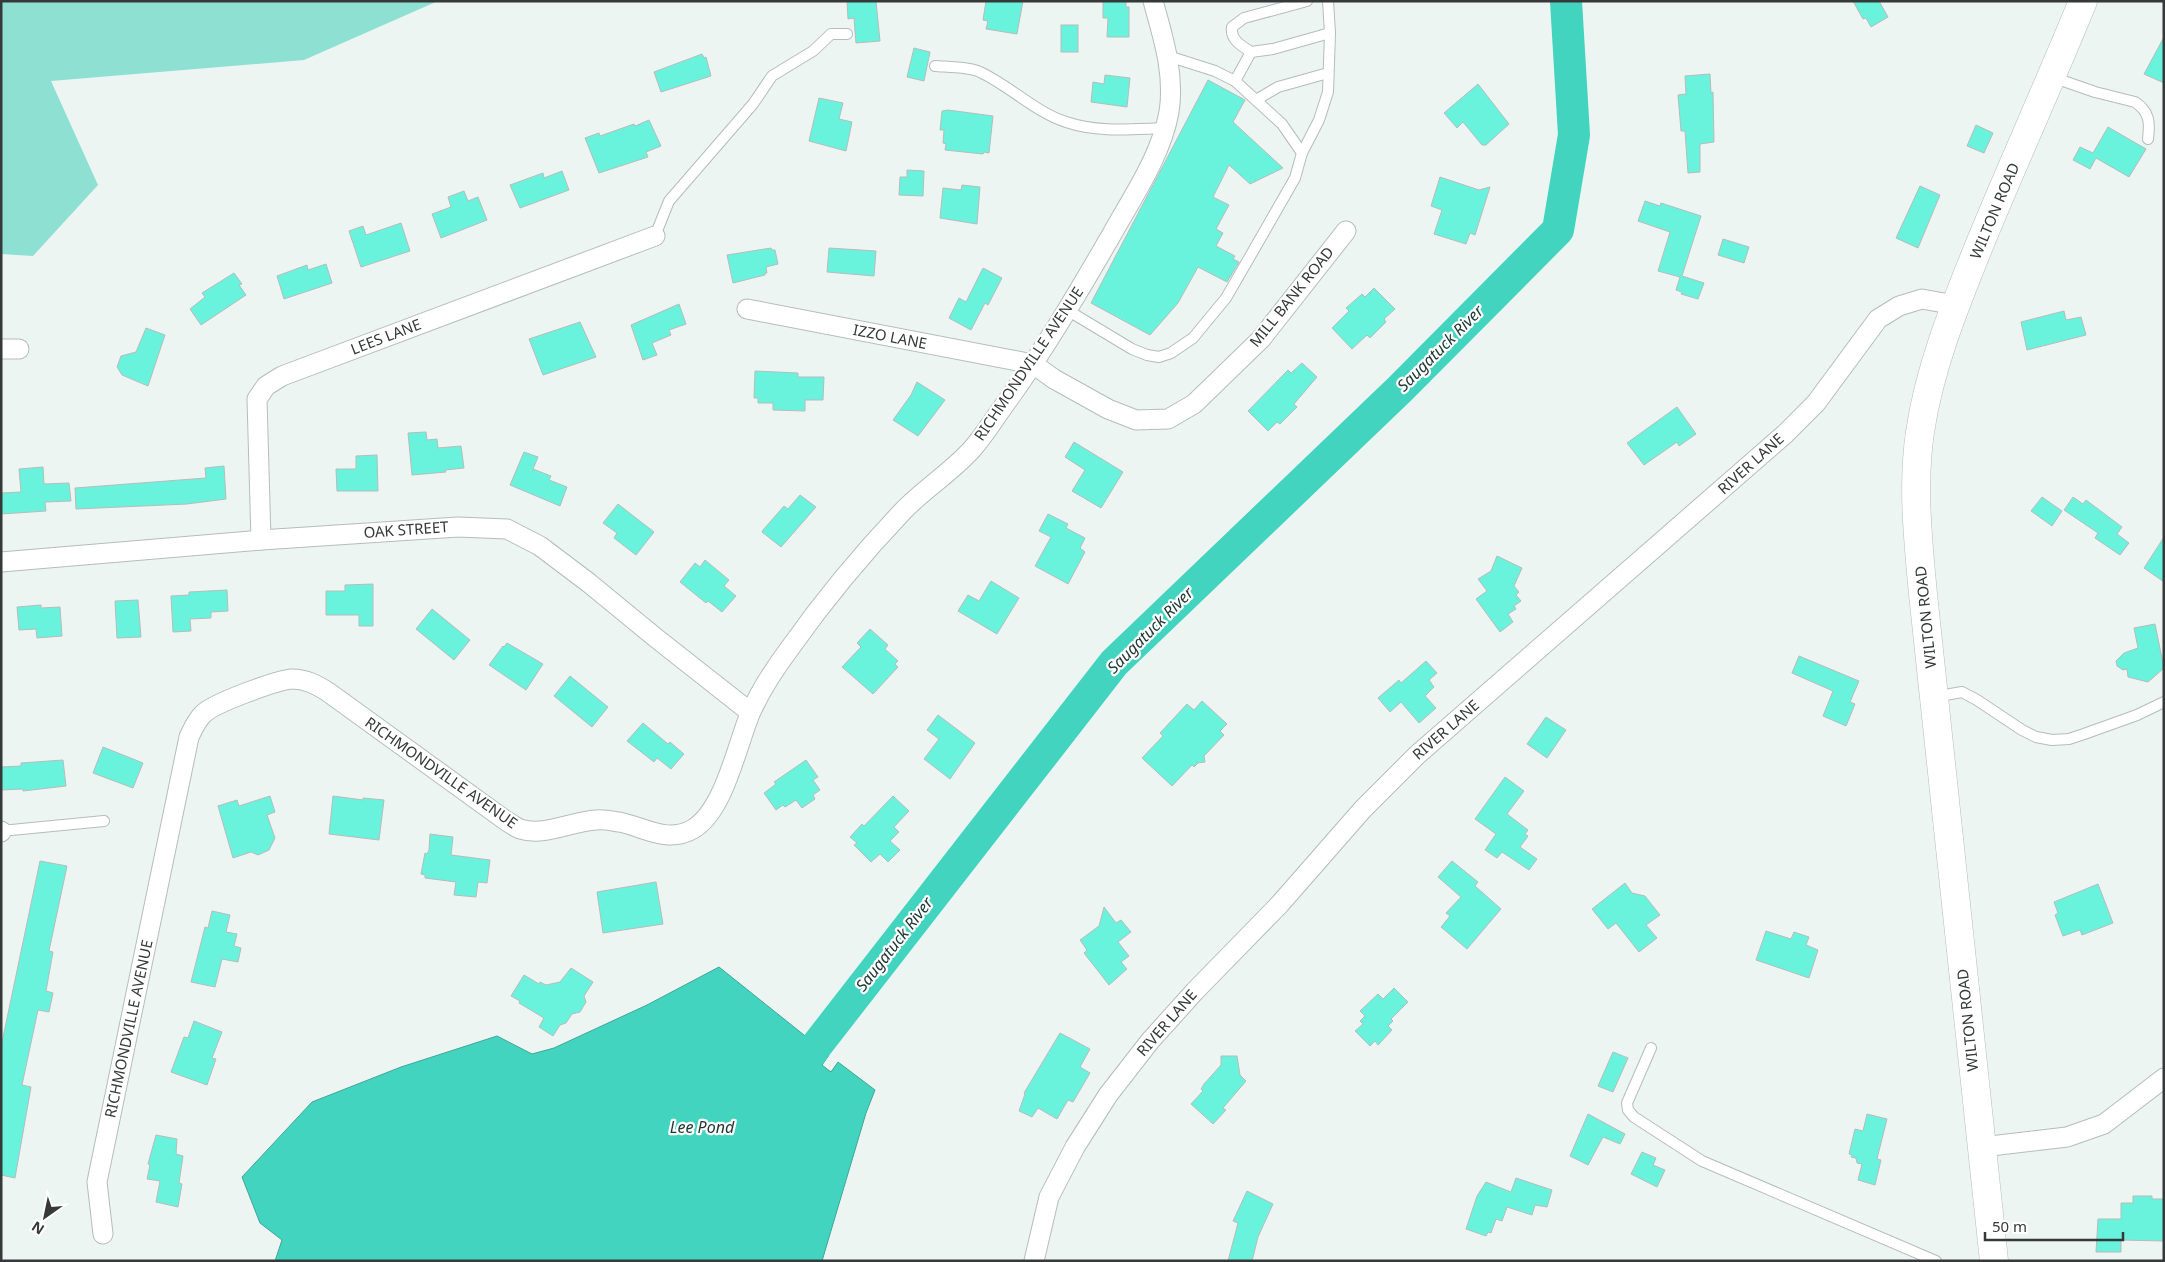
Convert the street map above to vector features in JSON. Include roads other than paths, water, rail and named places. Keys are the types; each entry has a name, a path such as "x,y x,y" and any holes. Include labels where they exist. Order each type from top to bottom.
{"main road":[{"name":"WILTON ROAD","path":"1994,1261 1919,548 1916,508 1918,462 1925,406 1955,306 2083,1"}],"street":[{"name":"RICHMONDVILLE AVENUE","path":"103,1234 98,1182 187,746 195,723 203,713 214,706 282,680 308,681 328,692 505,820 522,830 544,831 598,820 622,822 654,834 676,836 693,829 704,820 714,806 727,777 750,712 775,669 833,590 904,510 956,466 975,446 1033,364 1067,310 1150,167 1165,128 1169,110 1171,84 1168,56 1154,1"},
{"name":"MILL BANK ROAD","path":"1033,364 1054,379 1108,409 1136,420 1168,419 1194,404 1261,339 1346,231"},
{"name":"LEES LANE","path":"261,540 257,400 266,386 282,376 655,236"},
{"name":"RIVER LANE","path":"1034,1261 1049,1197 1075,1147 1108,1095 1150,1041 1285,897 1370,802 1417,755 1785,434 1816,403 1878,319 1899,306 1922,299 1955,306"},
{"name":"IZZO LANE","path":"747,309 1033,364"},
{"name":"OAK STREET","path":"1,562 261,540 458,527 507,529 540,546 568,567 750,712"},
{"path":"1982,1146 2067,1137 2104,1124 2164,1078"}],"lane":[{"path":"1307,1 1244,18 1232,27 1231,33 1234,38 1251,52 1273,49 1330,33"},
{"path":"1067,310 1132,350 1147,355 1159,357 1171,353 1193,338 1226,298 1295,178 1302,153 1319,120 1328,92 1330,33 1328,1"},
{"path":"655,236 669,201 753,104 772,76 813,51 831,34 847,34"},
{"path":"1235,81 1251,52"},
{"path":"1168,56 1215,71 1235,81 1282,124 1302,153"},
{"path":"935,66 979,71 1025,101 1064,122 1087,128 1112,130 1165,128"},
{"path":"1256,100 1278,87 1328,73"},
{"path":"2051,76 2095,92 2140,105 2150,122 2148,139"},
{"path":"1934,697 1962,692 2022,730 2036,737 2052,740 2069,739 2084,734 2136,715 2164,702"},
{"path":"1,832 104,821"},
{"path":"1651,1048 1627,1103 1628,1110 1634,1117 1702,1161 1936,1261"}],"water":[{"name":"Lee Pond","path":"719,967 829,1055 822,1065 831,1072 838,1062 875,1090 866,1113 822,1261 275,1261 282,1240 260,1223 242,1177 312,1102 401,1067 497,1036 532,1054 554,1048 647,1005"}],"waterway":[{"name":"Saugatuck River","path":"789,1081 1114,663 1400,389 1558,230 1574,135 1566,1"}]}
